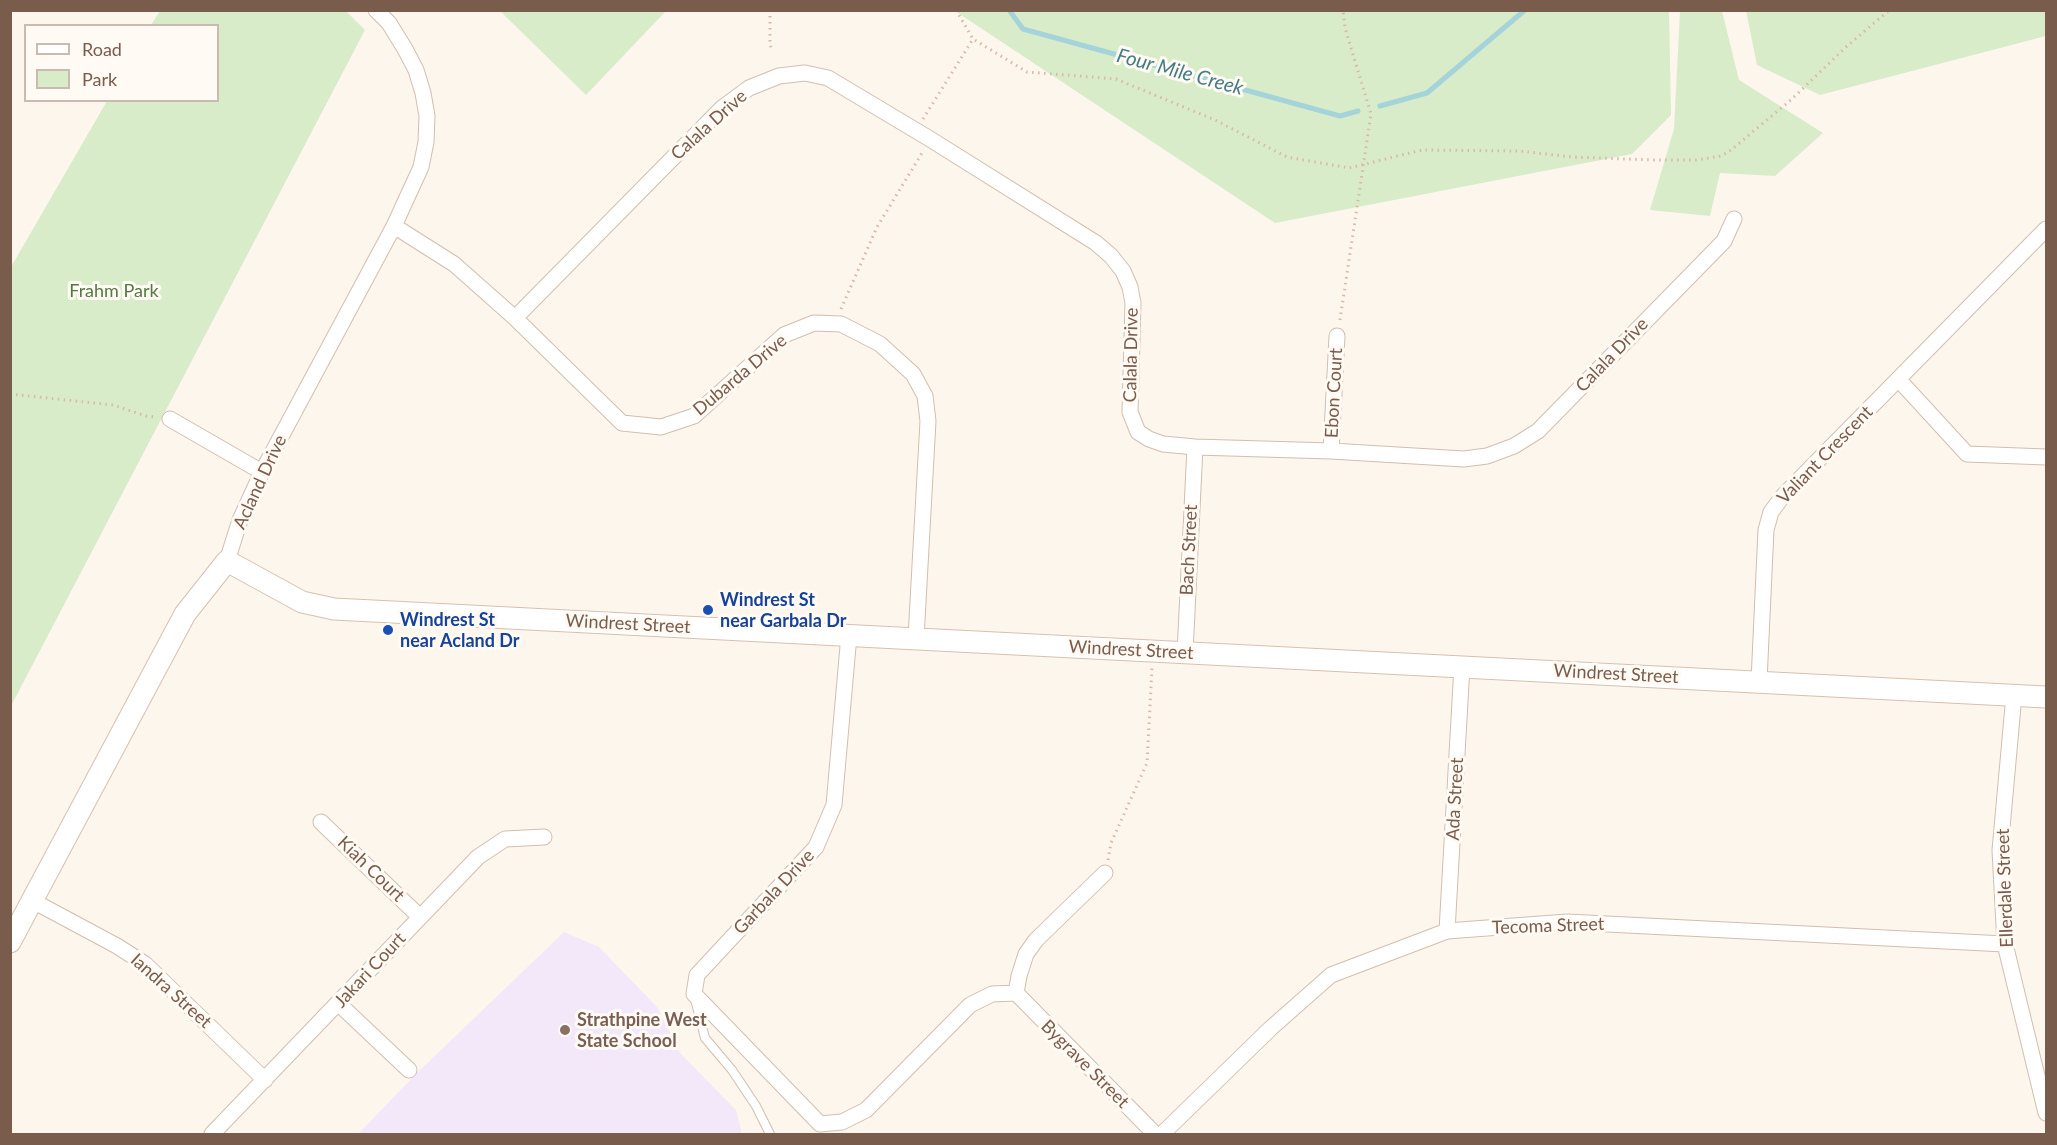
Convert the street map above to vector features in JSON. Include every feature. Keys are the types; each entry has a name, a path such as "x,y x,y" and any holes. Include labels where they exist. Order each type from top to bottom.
{"street":[{"name":"Acland Drive","path":"10,942 185,614 227,561 240,520 262,472 394,226 421,167 426,142 427,116 423,93 416,70 389,23 376,10"},
{"name":"Calala Drive","path":"515,318 722,108 749,88 778,76 805,73 828,78 1096,243 1111,256 1123,272 1130,287 1133,303 1130,412 1138,432 1163,444 1464,459 1488,456 1514,446 1538,431 1724,241 1734,219"},
{"name":"Dubarda Drive","path":"394,226 454,264 515,318 622,423 662,427 694,416 784,335 814,323 841,324 880,344 913,374 925,396 928,421 916,638"},
{"name":"Valiant Crescent","path":"1759,681 1766,530 1771,512 1783,496 2046,229"},
{"name":"Ebon Court","path":"1331,451 1337,336"},
{"path":"1899,380 1966,454 2046,456"},
{"path":"170,419 262,472"},
{"name":"Bach Street","path":"1185,653 1195,447"},
{"name":"Windrest Street","path":"227,561 302,602 334,609 2046,697"},
{"name":"Garbala Drive","path":"694,994 696,975 816,848 834,805 849,635"},
{"name":"Ada Street","path":"1447,931 1462,666"},
{"name":"Ellerdale Street","path":"2014,695 2000,850 2006,944 2046,1113"},
{"name":"Kiah Court","path":"321,822 420,917"},
{"name":"Jakari Court","path":"212,1134 478,857 505,839 544,837"},
{"path":"694,994 820,1124 830,1129 866,1110 970,1005 992,994 1016,993 1019,974 1026,954 1036,940 1106,873"},
{"name":"Iandra Street","path":"33,901 117,946 145,964 265,1080"},
{"name":"Tecoma Street","path":"1162,1134 1271,1028 1331,975 1447,931 1567,922 2006,944"},
{"name":"Bygrave Street","path":"1016,993 1155,1134"},
{"path":"339,1004 409,1070"}],"lane":[{"path":"694,994 705,1038 732,1070 756,1106 770,1134"}],"path":[{"path":"771,10 770,44 772,50"},
{"path":"956,10 973,39 1027,72 1116,79 1215,120 1287,157 1349,168 1422,150 1697,160 1721,156 1792,99 1846,46 1889,11"},
{"path":"1337,336 1371,114 1345,27 1343,10"},
{"path":"840,310 877,227 936,127 922,118 973,39"},
{"path":"10,394 113,405 146,416 170,419"},
{"path":"1106,873 1111,843 1147,762 1152,666"}],"shaded area":[{"name":"Strathpine West State School","path":"564,932 599,947 657,1007 680,1053 736,1110 742,1134 358,1134 418,1072"}],"green space":[{"name":"Frahm Park","path":"160,11 346,11 365,30 11,706 11,267 106,102 219,102 219,24 152,24"},
{"path":"500,11 666,11 586,95"},
{"path":"955,11 1669,11 1671,115 1632,154 1275,223"},
{"path":"1680,11 1722,11 1739,80 1823,133 1775,176 1720,173 1710,216 1650,210 1674,129"},
{"path":"1746,11 2046,11 2046,36 1820,95 1757,65"}],"waterway":[{"name":"Four Mile Creek","path":"1009,10 1023,29 1340,116 1358,111"},
{"name":"Four Mile Creek","path":"1380,106 1427,93 1525,10"}],"place":[{"name":"Windrest St near Garbala Dr","path":"708,610"},
{"name":"Windrest St near Acland Dr","path":"388,630"},
{"name":"Strathpine West State School","path":"565,1030"}]}
